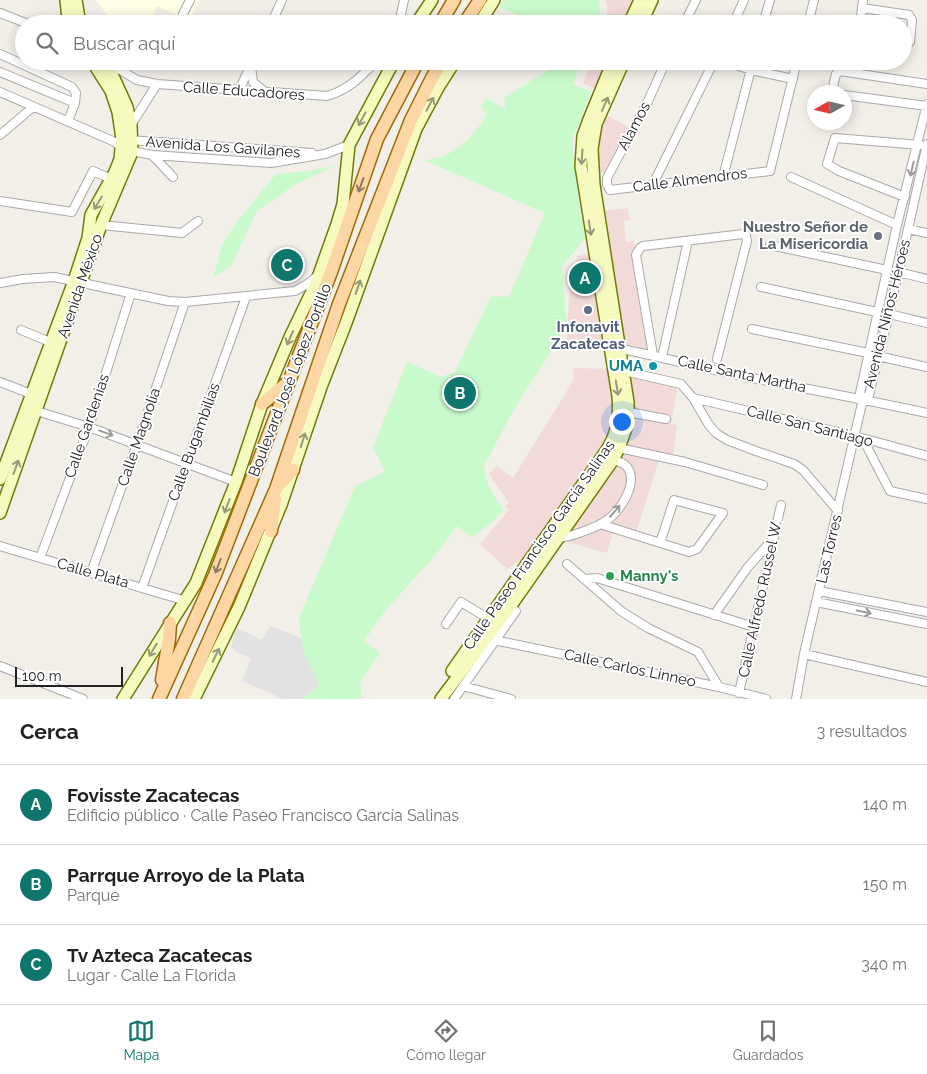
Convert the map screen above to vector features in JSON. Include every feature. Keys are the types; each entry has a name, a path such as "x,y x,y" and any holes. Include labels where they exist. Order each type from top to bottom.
{"main road":[{"path":"445,15 454,0"},
{"path":"474,15 480,0"},
{"path":"477,15 490,0"},
{"name":"Boulevard José López Portillo","path":"158,699 215,574 331,272 377,139 413,70"},
{"name":"Boulevard José López Portillo","path":"183,699 275,490 339,304 411,120 437,70"},
{"path":"262,404 289,382"},
{"path":"270,531 276,502 275,490 293,470"},
{"path":"158,699 169,639 170,623"}],"street":[{"path":"66,0 68,15"},
{"path":"76,0 78,15"},
{"path":"183,14 190,0"},
{"path":"275,15 282,0"},
{"path":"401,15 404,0"},
{"path":"422,15 432,0"},
{"path":"478,15 494,0"},
{"path":"633,15 640,0"},
{"path":"645,15 652,0"},
{"path":"688,15 696,0"},
{"path":"737,15 744,0"},
{"path":"766,15 770,0"},
{"path":"810,15 814,0"},
{"path":"863,4 909,15"},
{"path":"420,15 424,11"},
{"path":"0,12 15,18"},
{"path":"0,54 15,61"},
{"path":"35,70 72,87 76,93 75,103 68,121"},
{"name":"Avenida México","path":"98,70 108,85 116,105 124,145"},
{"name":"Avenida México","path":"0,513 32,409 55,344 93,238 102,225 131,125 121,91 110,70"},
{"name":"Calle Educadores","path":"121,70 138,80 157,84 326,96 340,93 354,84 367,70"},
{"path":"240,90 249,70"},
{"path":"252,70 253,82 266,92"},
{"path":"374,96 384,70"},
{"path":"123,699 170,623 186,601 205,563 236,482 262,404 290,335 305,307 319,273 343,204 349,146 389,70"},
{"path":"194,699 239,607 270,531 416,129 449,70"},
{"name":"Calle Paseo Francisco García Salinas","path":"432,699 488,619 553,537 616,434 620,409 616,350 581,166 583,136 608,70"},
{"path":"607,300 594,185 592,148 596,124 620,70"},
{"name":"Alamos","path":"610,190 607,178 648,101 662,70"},
{"path":"652,186 710,70"},
{"path":"723,177 751,70 792,79 795,70"},
{"path":"833,85 836,74 840,71 927,84"},
{"path":"0,72 75,103"},
{"name":"Calle Almendros","path":"610,190 770,171 792,79"},
{"path":"131,125 157,84"},
{"name":"Avenida Los Gavilanes","path":"0,92 152,155 271,163 325,154 349,146"},
{"path":"852,96 927,105"},
{"name":"Avenida Niños Héroes","path":"927,105 868,353 860,393 863,399 868,395 889,314 927,146"},
{"path":"0,136 33,107"},
{"path":"905,197 839,171 827,164 835,138 927,146"},
{"name":"Avenida Los Gavilanes","path":"124,145 325,154"},
{"path":"152,155 172,177"},
{"path":"0,201 72,212 93,171 115,181"},
{"path":"792,177 897,225"},
{"name":"Avenida México","path":"93,238 91,214 115,181"},
{"path":"908,186 927,191"},
{"path":"102,225 182,233 198,221"},
{"path":"908,229 927,233"},
{"path":"653,355 636,255 640,248 643,246 743,234 747,241 717,359"},
{"path":"662,357 688,241"},
{"path":"770,245 887,270"},
{"path":"891,250 903,252"},
{"path":"898,272 927,279"},
{"path":"0,283 54,277 168,301 185,302 296,291 306,286 319,273"},
{"path":"761,287 877,312"},
{"path":"296,291 305,307"},
{"path":"882,292 893,295"},
{"name":"Calle Gardenias","path":"40,558 89,427 130,293"},
{"name":"Calle Bugambilias","path":"142,588 246,297"},
{"name":"Calle Magnolia","path":"91,573 185,302"},
{"path":"889,314 927,323"},
{"path":"752,329 868,353"},
{"path":"21,330 55,344"},
{"name":"Avenida México","path":"0,479 32,409 31,394 55,344"},
{"path":"442,699 510,607 553,537 613,460 619,448 628,423 628,412 624,371 616,350"},
{"name":"Calle Santa Martha","path":"616,350 653,355 745,377 927,413"},
{"path":"878,356 927,367"},
{"path":"624,371 681,384 693,398 716,433 727,440 794,464 803,470 838,511"},
{"path":"0,382 31,394"},
{"name":"Calle San Santiago","path":"693,398 855,436 927,456"},
{"name":"Las Torres","path":"796,699 804,654 863,399"},
{"path":"32,409 137,444 236,482"},
{"path":"628,412 666,420"},
{"path":"855,436 866,445 890,491 927,499"},
{"path":"619,448 685,462 763,485"},
{"path":"553,537 565,538 608,520 614,513 624,500 631,485 630,474 624,464 613,460"},
{"path":"600,524 660,543 692,552 697,549 722,513 674,500 660,543"},
{"name":"Calle Alfredo Russel W.","path":"739,693 781,505"},
{"path":"714,616 748,567 773,539"},
{"name":"Calle Plata","path":"0,546 186,601"},
{"path":"567,564 621,611 648,628 698,652 720,687"},
{"path":"584,579 597,578 754,627"},
{"path":"819,590 927,612"},
{"path":"446,624 461,602 488,619"},
{"path":"816,602 927,624"},
{"path":"455,697 516,611 510,607"},
{"name":"Calle Carlos Linneo","path":"494,640 720,687 766,699"},
{"path":"804,654 927,682"},
{"path":"0,666 83,699"},
{"path":"463,686 511,699"}],"shaded area":[{"path":"96,0 200,0 192,15 178,15 157,6 153,15 107,15"},
{"path":"605,0 659,0 652,15 606,15 608,9"},
{"path":"589,70 626,70 605,114 632,129 608,177 593,167 598,212 628,208 630,220 624,221 626,242 634,241 653,355 621,349 624,371 678,384 671,424 677,425 673,459 660,457 635,536 614,530 607,553 557,539 507,569 480,544 509,510 505,506 509,503 489,474 497,466 513,478 573,381 574,368 613,369 610,346 600,348 593,341 567,342 569,296 575,271 579,268 577,256 594,252 582,180 599,91 583,83"},
{"path":"270,626 302,638 303,651 319,685 303,699 283,699 242,681 251,658 236,652 231,647 237,628 262,640"}],"green space":[{"path":"504,0 599,0 600,15 517,15 500,7"},
{"path":"548,70 578,70 573,84 591,92 572,140 585,239 562,266 566,319 556,344 514,409 484,466 488,485 503,510 490,524 472,537 457,526 433,558 385,611 364,641 380,653 360,682 362,699 303,699 319,685 303,651 299,618 355,486 385,472 373,447 407,362 442,377 455,372 491,296 509,297 545,213 424,160 444,155 461,146 487,114 481,107 486,98 505,109 504,98"},
{"path":"337,165 296,184 257,211 231,266 213,278 222,245 235,224 276,174 308,171"}],"place":[{"name":"Nuestro Señor de La Misericordia","path":"878,236"},
{"name":"Tv Azteca Zacatecas","path":"287,265"},
{"name":"Fovisste Zacatecas","path":"585,278"},
{"name":"Infonavit Zacatecas","path":"588,310"},
{"name":"UMA","path":"653,366"},
{"name":"Parrque Arroyo de la Plata","path":"460,393"},
{"name":"Manny's","path":"610,576"}]}
